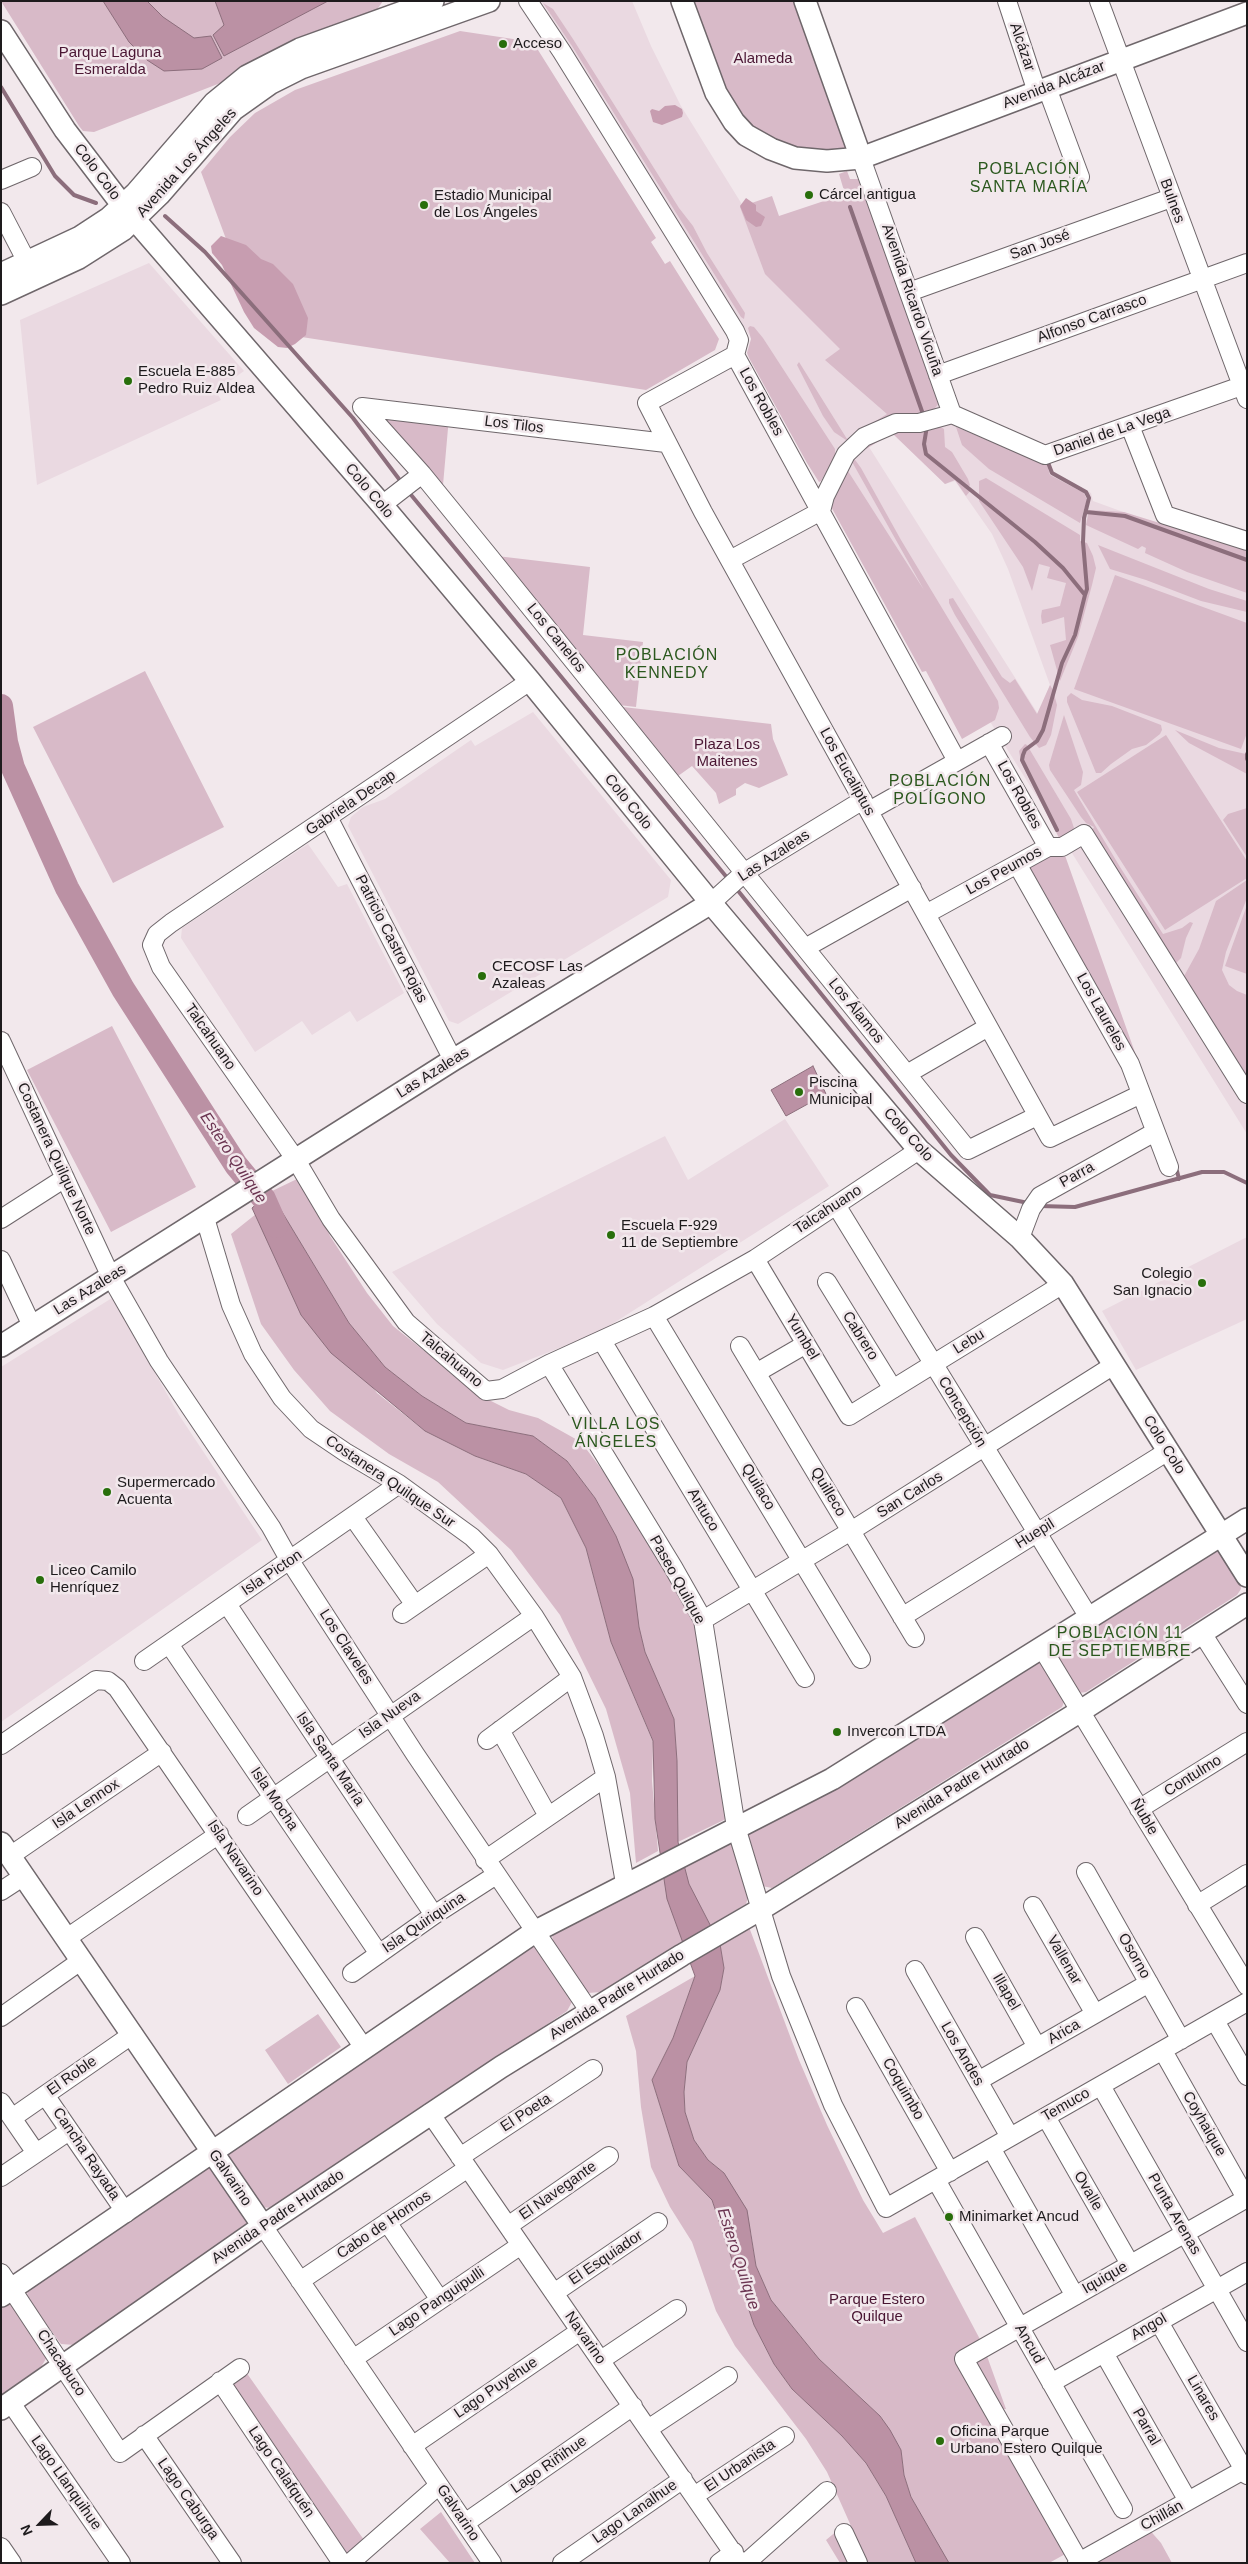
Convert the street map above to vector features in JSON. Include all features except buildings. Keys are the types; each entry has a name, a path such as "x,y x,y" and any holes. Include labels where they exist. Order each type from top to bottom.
{"main road":[{"name":"Avenida Los Ángeles","path":"1,274 129,213 214,103 247,76 300,49 412,5 433,1"},
{"name":"Avenida Los Ángeles","path":"1,294 96,248 227,117 257,92 302,68 489,1"},
{"name":"Avenida Ricardo Vicuña","path":"805,1 861,158"},
{"path":"682,3 716,94 734,122 746,135 771,149 795,158 827,161 861,158"},
{"name":"Avenida Alcázar","path":"861,158 1247,13"},
{"name":"Colo Colo","path":"1,31 65,130 129,213 387,501 530,681 717,897 919,1150 1020,1238 1063,1284 1247,1576"},
{"name":"Las Azaleas","path":"1,1346 453,1060 717,897"},
{"path":"5,2286 126,2213 212,2152 536,1931 625,1883 699,1848 832,1779 1247,1520"},
{"name":"Avenida Padre Hurtado","path":"6,2406 263,2226 430,2113 682,1955 1079,1712 1247,1604"},
{"name":"Galvarino","path":"6,1849 263,2226"}],"street":[{"name":"Los Robles","path":"528,1 562,52 736,331 739,340 735,355 957,762"},
{"name":"Alcázar","path":"1007,1 1042,90 1080,177"},
{"name":"Bulnes","path":"1099,1 1171,198 1245,390"},
{"name":"Avenida Ricardo Vicuña","path":"861,158 952,414"},
{"path":"1,180 32,167"},
{"name":"San José","path":"909,292 1171,198"},
{"path":"1,212 27,262"},
{"name":"Alfonso Carrasco","path":"938,374 1247,263"},
{"name":"Los Eucaliptus","path":"735,355 647,403 730,560 1050,1138 1141,1094"},
{"name":"Daniel de La Vega","path":"952,414 1045,455 1245,390"},
{"name":"Los Tilos","path":"362,407 666,442"},
{"name":"Los Canelos","path":"362,407 422,474 742,875"},
{"path":"730,560 821,511 834,476 846,454 855,444 872,432 889,426 925,421 952,414"},
{"path":"1130,426 1165,515 1247,541"},
{"path":"387,501 422,474"},
{"name":"Gabriela Decap","path":"171,923 329,819 530,681"},
{"name":"Los Robles","path":"995,740 1048,847"},
{"name":"Las Azaleas","path":"717,897 742,875 866,806 957,762 995,740"},
{"name":"Patricio Castro Rojas","path":"329,819 453,1060"},
{"name":"Los Peumos","path":"926,914 1048,847 1062,846 1084,834 1247,1094"},
{"name":"Los Laureles","path":"1017,864 1130,1064 1170,1167"},
{"name":"Los Álamos","path":"742,875 805,948 968,1150 1037,1116"},
{"path":"805,948 912,888"},
{"name":"Talcahuano","path":"171,923 157,934 152,945 162,968 296,1160 331,1219 406,1322 486,1390 502,1389 549,1364 654,1316 755,1258 919,1150"},
{"path":"907,1074 988,1027"},
{"name":"Costanera Quilque Norte","path":"1,1041 111,1277"},
{"name":"Parra","path":"1020,1238 1034,1205 1047,1192 1155,1132"},
{"path":"1,1219 65,1178"},
{"name":"Concepción","path":"836,1205 1036,1534 1090,1618"},
{"name":"Costanera Quilque Sur","path":"205,1218 231,1305 253,1354 282,1398 311,1428 345,1452 399,1484 472,1537 489,1554 534,1616 572,1677 594,1736 606,1777 625,1883"},
{"name":"Yumbel","path":"755,1258 849,1416"},
{"path":"1,1260 32,1326"},
{"name":"Los Claveles","path":"111,1277 159,1361 271,1527 290,1561 390,1715 590,2012"},
{"name":"Cabrero","path":"828,1282 893,1389"},
{"name":"Lebu","path":"849,1416 1063,1284"},
{"name":"Quilaco","path":"654,1316 861,1659"},
{"name":"Antuco","path":"602,1341 805,1678"},
{"path":"756,1373 806,1344"},
{"name":"Quilleco","path":"740,1346 915,1638"},
{"name":"Paseo Quilque","path":"549,1364 673,1567 703,1620 736,1828 760,1909 781,1976 833,2105 886,2208"},
{"name":"San Carlos","path":"703,1620 851,1531 1114,1365"},
{"name":"Huepil","path":"902,1617 1168,1451"},
{"name":"Isla Picton","path":"144,1661 399,1484"},
{"path":"353,1517 408,1609 489,1554"},
{"name":"Isla Santa María","path":"227,1604 434,1914"},
{"name":"Isla Nueva","path":"247,1816 534,1616"},
{"path":"1202,1633 1247,1704"},
{"name":"Isla Mocha","path":"169,1644 379,1954"},
{"name":"Ñuble","path":"1042,1648 1079,1712 1247,1986"},
{"path":"548,1816 493,1735 572,1677"},
{"name":"Isla Navarino","path":"1,1745 96,1680 108,1681 117,1688 364,2048"},
{"name":"Contulmo","path":"1139,1809 1247,1742"},
{"name":"Isla Lennox","path":"6,1849 162,1752"},
{"path":"486,1860 606,1777"},
{"path":"67,1938 218,1834"},
{"name":"Osorno","path":"1086,1872 1181,2040"},
{"path":"1197,1905 1247,1874"},
{"name":"Isla Quiriquina","path":"352,1973 434,1914 496,1875"},
{"path":"1,1891 24,1876"},
{"name":"Vallenar","path":"1033,1906 1095,2014"},
{"name":"Illapel","path":"975,1937 1038,2047"},
{"path":"1,2017 82,1960"},
{"name":"Los Andes","path":"915,1970 1010,2137"},
{"name":"Arica","path":"978,2081 1149,1983"},
{"name":"Temuco","path":"886,2208 1247,2002"},
{"name":"Coquimbo","path":"856,2006 943,2176"},
{"path":"1215,2020 1247,2076"},
{"name":"El Roble","path":"12,2118 133,2034"},
{"name":"Coyhaique","path":"1162,2050 1247,2198"},
{"name":"El Poeta","path":"464,2163 593,2069"},
{"name":"Punta Arenas","path":"1101,2086 1247,2342"},
{"name":"Cancha Rayada","path":"45,2095 126,2213"},
{"path":"1,2102 36,2153"},
{"name":"Navarino","path":"430,2113 694,2496 740,2559"},
{"name":"Ovalle","path":"1046,2117 1130,2264"},
{"path":"1,2177 69,2131"},
{"path":"991,2148 1075,2296"},
{"name":"El Navegante","path":"508,2226 609,2156"},
{"name":"Cabo de Hornos","path":"300,2281 387,2222 464,2163"},
{"name":"Ancud","path":"943,2176 1020,2327 1123,2509"},
{"name":"Iquique","path":"1079,2562 964,2359 1247,2198"},
{"path":"387,2222 440,2300"},
{"name":"El Esquiador","path":"554,2293 658,2222"},
{"name":"Galvarino","path":"263,2226 492,2563"},
{"name":"Lago Panguipulli","path":"353,2359 521,2246"},
{"name":"Angol","path":"1051,2383 1247,2272"},
{"name":"Chacabuco","path":"5,2286 63,2366 120,2453 144,2435"},
{"path":"601,2360 677,2309"},
{"name":"Linares","path":"1159,2322 1246,2471"},
{"name":"Lago Puyehue","path":"412,2446 580,2330"},
{"name":"Parral","path":"1104,2353 1188,2501"},
{"path":"144,2435 240,2368"},
{"path":"648,2429 728,2376"},
{"name":"Lago Calafquén","path":"220,2381 342,2563"},
{"name":"Lago Llanquihue","path":"6,2406 121,2563"},
{"name":"Lago Riñihue","path":"465,2523 633,2406"},
{"name":"Lago Caburga","path":"144,2435 232,2563"},
{"name":"El Urbanista","path":"694,2496 785,2436"},
{"name":"Chillán","path":"1079,2562 1246,2471"},
{"name":"Lago Lanalhue","path":"562,2563 683,2479"},
{"path":"350,2563 439,2485"},
{"path":"719,2563 740,2559 827,2491"},
{"path":"844,2533 858,2563"},
{"path":"1,2547 12,2563"}],"shaded area":[{"path":"541,1 632,1 651,46 681,106 756,227 924,394 992,435 1051,465 1054,473 1091,493 1093,501 1247,557 1247,1134","holes":["892,433 945,484 955,481 992,534 1008,569 1050,685 1038,714 869,447"]},
{"path":"675,105 682,109 682,117 662,125 653,122 650,111 652,109 659,111 665,106"},
{"path":"746,198 756,205 756,211 765,217 761,226 756,227 746,220 740,206"},
{"path":"221,236 246,245 261,259 273,264 293,284 308,318 306,335 295,344 287,348 278,347 254,328 244,312 222,265 212,253 211,246"},
{"name":"Escuela E-885 Pedro Ruiz Aldea","path":"149,263 244,371 216,391 221,400 37,485 20,320"},
{"path":"533,712 671,880 668,897 458,1024 449,1021 348,826 351,817 363,807 385,799 471,740 475,746"},
{"path":"308,844 338,887 347,884 404,993 357,1022 350,1011 312,1035 302,1021 255,1052 181,938 182,928"},
{"name":"Escuela F-929 11 de Septiembre","path":"785,1119 829,1186 598,1333 503,1370 481,1363 437,1324 392,1272 665,1136 688,1180"},
{"name":"Colegio San Ignacio","path":"1247,1237 1247,1319 1136,1370 1102,1311"},
{"path":"112,1298 179,1415 262,1540 1,1722 1,1367"}],"green space":[{"name":"Parque Laguna Esmeralda","path":"1,1 383,1 376,11 270,52 223,82 94,132 83,131 79,126"},
{"name":"Alameda","path":"687,1 798,1 852,151 792,151 737,119"},
{"path":"543,3 553,9 679,208 693,226 707,253 745,313 744,319 741,317 572,46"},
{"name":"Estadio Municipal de Los Ángeles","path":"460,31 533,42 656,238 651,242 665,264 670,261 719,339 715,350 646,390 295,336 235,263 201,172 230,137 255,113 295,90"},
{"path":"847,171 850,179 859,179 862,182 939,403 932,412 846,440 834,432 823,416 797,365 799,362 847,439 887,414 825,360 840,349 765,274 740,207 772,196 779,216 845,194 839,174"},
{"path":"750,326 754,327 763,338 835,449 835,457 819,482 749,358 747,353 751,339 748,328"},
{"path":"375,409 449,417 443,485 438,484"},
{"path":"939,426 944,429 945,447 952,452 968,479 970,485 968,488 971,490 966,496 955,480 945,484 892,433 866,449 865,445 878,434"},
{"path":"956,427 1047,465 1050,475 1084,493 1087,500 1080,523 989,469 962,445"},
{"path":"853,457 998,701 999,708 995,720 962,739 926,671 922,672 829,503 846,468 924,590 851,460"},
{"path":"986,478 1080,535 1080,541 1087,543 1093,556 1096,568 1092,585 1078,637 1060,681 1050,645 1066,640 1064,617 1042,624 1041,616 1042,610 1060,606 1066,583 1047,578 1050,567 1039,564 1032,591 1023,567 979,501 979,481"},
{"path":"1089,510 1124,512 1247,550 1247,593 1187,572 1145,553 1146,548 1142,546 1138,549 1086,525"},
{"path":"1098,545 1209,589 1247,601 1247,612 1201,601 1146,580 1110,569"},
{"path":"497,556 590,567 583,635 643,642 636,707 619,705"},
{"path":"1115,575 1247,623 1247,733 1241,749 1074,689"},
{"path":"953,598 1002,677 1010,683 1015,679 1037,714 1050,685 1057,705 1051,735 1046,745 1039,748 1030,737 955,615 949,603 949,599"},
{"path":"145,671 224,827 113,883 33,727"},
{"path":"1071,693 1082,700 1112,706 1161,725 1162,730 1160,734 1146,745 1132,749 1101,773 1096,773 1067,702 1067,697"},
{"name":"Plaza Los Maitenes","path":"623,707 771,724 773,739 788,775 759,788 745,783 736,789 736,795 719,804 716,793 692,766 678,776"},
{"path":"1064,715 1083,772 1081,785 1074,790 1120,867 1163,934 1182,928 1190,922 1193,923 1186,938 1181,958 1175,964 1092,831 1094,827 1086,823 1081,817 1050,770 1049,765"},
{"path":"1175,730 1219,748 1246,754 1247,752 1247,774 1189,743"},
{"path":"1166,735 1247,861 1247,878 1165,930 1077,792"},
{"path":"1025,744 1071,819 1074,828 1072,834 1060,840 1021,762 1019,751"},
{"path":"1247,808 1247,857 1223,820 1228,814"},
{"path":"1062,847 1138,1061 1017,864"},
{"path":"1247,880 1247,898 1226,952 1222,970 1229,985 1247,995 1247,1083 1183,978 1199,949 1216,901"},
{"path":"1247,905 1247,974 1225,966"},
{"path":"112,1026 196,1187 111,1232 27,1070"},
{"path":"297,1179 315,1202 330,1236 367,1293 393,1326 481,1396 509,1410 538,1418 581,1442 627,1503 696,1621 726,1819 678,1842 677,1761 674,1719 645,1652 616,1536 595,1498 567,1461 533,1436 466,1423 422,1396 385,1367 349,1323 270,1192"},
{"path":"256,1214 276,1256 377,1393 425,1431 475,1456 526,1474 561,1498 586,1548 611,1642 653,1742 652,1781 658,1851 636,1863 630,1793 606,1709 560,1615 511,1550 438,1482 389,1454 330,1411 294,1370 261,1324 231,1234"},
{"path":"1212,1550 1219,1551 1240,1581 1241,1589 1237,1595 1086,1692 1079,1693 1055,1654 1056,1649"},
{"path":"1035,1661 1042,1662 1065,1700 1062,1707 772,1888 762,1886 746,1835"},
{"path":"728,1841 733,1845 749,1894 746,1904 601,1992 588,1993 553,1941 552,1935"},
{"name":"Parque Estero Quilque","path":"749,1927 799,2060 827,2125 863,2200 883,2233 915,2217 983,2345 1006,2409 984,2410 1069,2552 1049,2563 949,2563 911,2497 904,2475 901,2450 880,2416 819,2359 771,2300 756,2266 751,2233 724,2173 708,2160 694,2140 685,2112 684,2092 687,2062 720,1990 724,1968 720,1944"},
{"path":"535,1945 570,1996 572,2002 567,2011 273,2208 259,2207 228,2157 229,2151 519,1950"},
{"path":"695,1976 673,2038 652,2080 679,2166 712,2200 754,2325 774,2364 792,2389 842,2436 866,2463 886,2496 916,2563 867,2562 827,2472 806,2439 735,2346 716,2311 692,2242 670,2207 651,2167 641,2107 636,2051 626,2016"},
{"path":"318,2014 341,2047 288,2084 265,2050"},
{"path":"210,2167 248,2218 246,2225 75,2345 61,2344 29,2301 27,2295 29,2288 202,2168"},
{"path":"11,2304 47,2357 41,2367 1,2395 1,2306"},
{"path":"246,2372 364,2540 345,2559 230,2387"},
{"path":"441,2512 475,2563 450,2563 420,2529"},
{"path":"1147,2527 1161,2543 1172,2563 1085,2563"},
{"path":"838,2530 848,2563 840,2563 826,2540"}],"water":[{"path":"103,1 147,1 163,17 194,38 211,36 222,58 202,69 164,71 147,60 129,42"},
{"path":"215,1 328,1 224,56 213,35 224,25"},
{"name":"Piscina Municipal","path":"813,1066 826,1094 786,1116 771,1090"},
{"path":"270,1192 349,1323 385,1367 422,1396 466,1423 533,1436 567,1461 595,1498 616,1536 633,1579 639,1627 645,1652 674,1719 677,1761 678,1842 689,1884 720,1944 724,1968 720,1990 687,2062 684,2092 685,2112 694,2140 708,2160 724,2173 747,2210 756,2266 771,2300 819,2359 880,2416 890,2430 901,2450 904,2475 911,2497 949,2563 916,2563 886,2496 866,2463 842,2436 792,2389 774,2364 754,2325 712,2200 679,2166 652,2080 673,2038 695,1976 667,1899 655,1819 653,1741 611,1642 586,1548 561,1498 526,1474 475,1456 425,1431 331,1353 301,1315 252,1208"}],"waterway":[{"path":"1,87 55,176 74,195 96,203"},
{"path":"850,207 924,417"},
{"path":"165,216 205,252 353,418 402,483"},
{"path":"927,426 924,444 926,454 1035,542 1063,568 1085,595 1075,635 1062,663 1043,730 1037,741 1025,750 1022,760 1057,830"},
{"path":"1047,460 1052,473 1086,492 1089,498 1084,518 1083,542 1087,589 1085,595"},
{"path":"407,490 729,880"},
{"path":"1086,512 1125,516 1247,560"},
{"name":"Estero Quilque","path":"1,706 6,742 13,768 67,888 123,989 236,1165 264,1199 276,1226"},
{"path":"1247,754 1247,759"},
{"path":"735,887 951,1155 990,1195 1028,1203"},
{"path":"1177,1171 1179,1179"},
{"path":"1040,1206 1075,1207 1202,1172 1224,1172 1247,1183"}],"place":[{"name":"Acceso","path":"503,44"},
{"name":"Cárcel antigua","path":"809,195"},
{"name":"Estadio Municipal de Los Ángeles","path":"424,205"},
{"name":"Escuela E-885 Pedro Ruiz Aldea","path":"128,381"},
{"name":"CECOSF Las Azaleas","path":"482,976"},
{"name":"Piscina Municipal","path":"799,1092"},
{"name":"Escuela F-929 11 de Septiembre","path":"611,1235"},
{"name":"Colegio San Ignacio","path":"1202,1283"},
{"name":"Supermercado Acuenta","path":"107,1492"},
{"name":"Liceo Camilo Henríquez","path":"40,1580"},
{"name":"Invercon LTDA","path":"837,1732"},
{"name":"Minimarket Ancud","path":"949,2217"},
{"name":"Oficina Parque Urbano Estero Quilque","path":"940,2441"}],"district":[{"name":"POBLACIÓN SANTA MARÍA","path":"1029,179"},
{"name":"POBLACIÓN KENNEDY","path":"667,665"},
{"name":"POBLACIÓN POLÍGONO","path":"940,791"},
{"name":"VILLA LOS ÁNGELES","path":"616,1434"},
{"name":"POBLACIÓN 11 DE SEPTIEMBRE","path":"1120,1643"}]}
